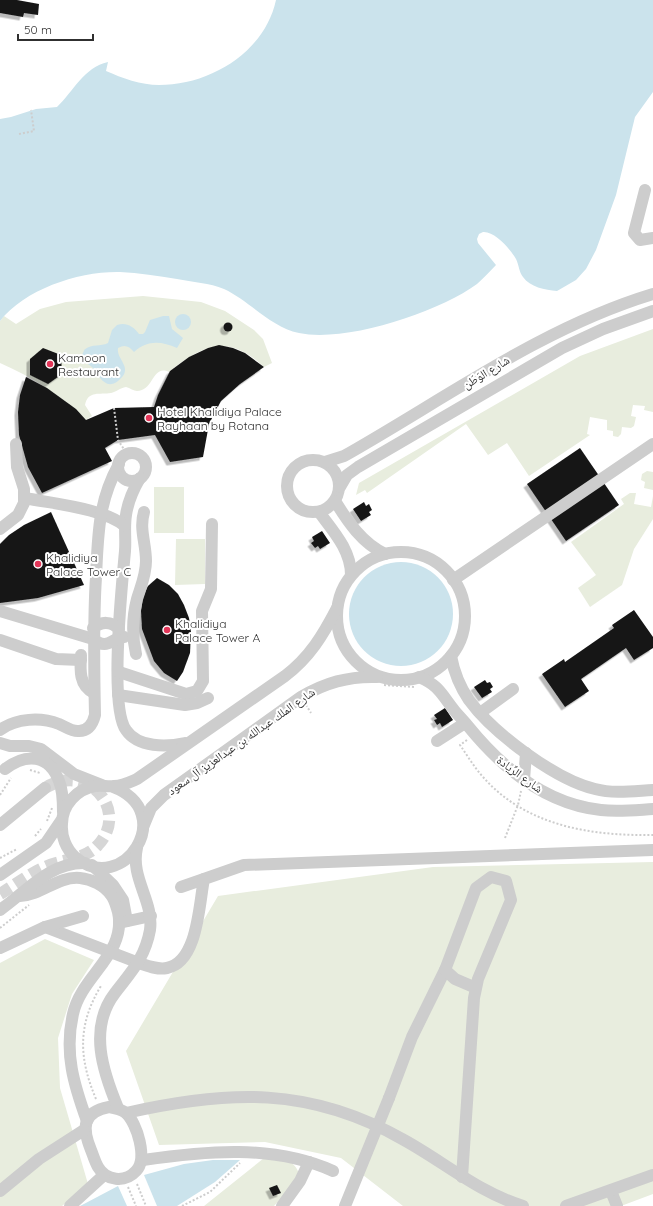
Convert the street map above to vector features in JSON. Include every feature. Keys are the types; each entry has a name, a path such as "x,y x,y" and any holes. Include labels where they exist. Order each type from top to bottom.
{"street":[{"path":"645,190 634,233 640,240 653,238"},
{"name":"شارع الوَطَن","path":"325,462 344,456 554,333 597,314 653,294"},
{"name":"شارع الوَطَن","path":"340,487 347,475 358,467 543,358 603,328 653,311"},
{"path":"0,529 21,511 25,498 16,467 16,444"},
{"path":"454,580 653,444"},
{"path":"0,730 15,722 40,720 60,724 72,731 80,732 88,729 93,723 95,715 93,633 100,513 107,488 120,460 127,454 140,455 145,462 145,471 131,496 125,531 118,633 118,695 122,719 125,730 134,738 144,743 166,745 190,741"},
{"path":"312,459 325,462 336,472 340,487 335,501 325,509 319,512 308,512 296,506 288,495 287,481 289,474 298,464 312,459"},
{"path":"119,464 120,473 127,479 136,480 140,478"},
{"path":"25,498 100,513 115,518 125,531 142,535"},
{"path":"335,501 358,534 371,546 385,554"},
{"path":"136,654 133,636 135,606 146,571 146,553 141,523 144,512"},
{"path":"319,512 349,556 351,576"},
{"path":"119,672 186,694 192,693 201,686 204,675 202,611 212,586 212,524"},
{"path":"342,544 358,534"},
{"path":"0,875 46,843 75,795 88,788 108,786 137,779 302,663 317,645 337,608 344,585 351,576 372,559 385,554 411,553 424,556 445,570 454,580 463,601 464,624 457,646 451,656 437,669 417,682 406,680 381,681 359,664 343,645 337,620 337,608"},
{"path":"0,611 93,633 100,643 108,644 118,633"},
{"path":"93,633 106,622 111,623 118,633 133,636"},
{"path":"0,640 56,659 68,661 81,658 84,686 94,693"},
{"name":"شارع الرِّيادة","path":"451,656 460,685 480,713 526,753 562,776 586,787 608,791 653,790"},
{"name":"شارع الملك عبدالله بن عبدالعزيز آل سعود","path":"143,828 151,808 164,795 300,698 318,687 339,680 361,676 381,681"},
{"name":"شارع الرِّيادة","path":"417,682 433,684 445,695 454,711 496,758 524,780 560,800 580,807 614,811 653,809"},
{"path":"445,695 460,685"},
{"path":"480,713 513,689"},
{"path":"118,695 185,705 198,703 208,698"},
{"path":"437,741 465,723"},
{"path":"0,744 10,746 29,746 41,749 70,772 127,794 135,802 141,813 143,828 135,856 136,872 151,916 150,931 139,963 114,995 102,1023 100,1042 101,1061 106,1080 142,1150 142,1160 139,1168 129,1177 113,1179 104,1175 98,1167 71,1073 69,1052 73,1012 79,996 111,953 123,922 124,900 113,886 88,864 74,856 66,845 62,832 63,798 60,782 46,763 38,758 29,758 16,762 3,772"},
{"path":"0,744 7,757 3,772"},
{"path":"524,780 526,753"},
{"path":"0,825 45,788"},
{"path":"0,910 56,868 75,863 106,866 120,863 137,848"},
{"path":"181,887 244,865 653,850"},
{"path":"345,1206 412,1037 446,970 476,888 491,876 506,881 512,900 478,979 476,988 462,1177"},
{"path":"20,896 36,894 63,880 74,878 85,879 101,886 110,894 123,922"},
{"path":"45,927 139,963 155,968 167,968 177,964 185,957 191,947 204,879"},
{"path":"0,948 45,927 83,916"},
{"path":"123,922 151,916"},
{"path":"446,970 455,979 476,988"},
{"path":"0,1191 39,1159 85,1125 93,1113 100,1109 109,1107 122,1111 228,1096 290,1099 323,1106 361,1118 406,1140 462,1177 503,1200 523,1206"},
{"path":"142,1160 213,1152 250,1152 280,1155 309,1162 333,1171"},
{"path":"282,1206 300,1181 309,1162"},
{"path":"70,1206 104,1175"},
{"path":"566,1206 653,1175"},
{"path":"610,1191 617,1206"}],"path":[{"path":"19,134 34,131 31,110"},
{"path":"114,408 118,440 127,454"},
{"path":"381,681 399,687 417,682"},
{"path":"311,713 306,705 312,702"},
{"path":"505,838 518,805 524,780"},
{"path":"0,928 34,902"},
{"path":"182,1206 210,1192 233,1172 250,1152"},
{"path":"129,1177 136,1206"},
{"path":"129,1177 146,1206"}],"shaded area":[{"path":"143,296 201,302 225,311 254,330 263,339 272,363 264,367 239,350 228,347 205,349 181,362 169,372 159,372 143,390 136,391 126,387 111,393 92,395 89,397 85,405 92,416 86,420 46,387 0,363 0,321 4,316 16,324 40,309 66,302"},
{"path":"653,329 653,412 644,410 645,406 633,405 631,416 636,417 634,426 631,428 622,427 621,434 618,437 613,436 613,431 607,430 607,420 590,417 587,434 590,435 529,476 507,443 488,455 466,424 367,493 365,490 356,495 359,483 580,356"},
{"path":"647,471 653,472 653,490 644,488 645,482 641,480 642,474"},
{"path":"154,487 184,487 184,533 154,533"},
{"path":"630,493 636,493 634,504 651,507 653,496 653,519 634,549 622,585 590,607 578,588 596,575 571,542 624,504 621,499"},
{"path":"176,539 205,539 205,584 175,585"},
{"path":"653,862 653,1194 621,1206 403,1206 341,1158 265,1142 159,1145 126,1051 218,896 433,867"},
{"path":"45,939 94,960 72,994 58,1038 60,1088 88,1184 62,1206 0,1206 0,963"},
{"path":"264,1158 282,1160 291,1163 295,1166 300,1177 274,1206 204,1206"}],"water":[{"path":"276,0 653,0 653,92 635,117 616,195 596,250 586,269 576,280 557,291 538,287 523,277 516,259 502,241 488,232 483,232 479,234 477,239 478,243 496,265 477,284 440,305 416,314 391,323 341,334 319,335 299,333 289,330 269,320 233,294 213,285 120,272 87,275 54,284 38,291 24,300 0,321 0,119 36,109 57,107 86,74 92,69 108,62 106,71 132,81 152,85 178,83 197,79 216,72 248,50 270,19"},
{"path":"183,314 189,316 191,322 189,328 183,330 177,328 175,322 177,316"},
{"path":"163,316 169,316 172,329 183,338 177,348 165,344 154,343 144,345 134,352 127,346 118,348 118,352 124,364 125,372 118,381 113,384 103,381 83,358 82,355 84,350 87,348 108,343 112,330 117,325 129,325 139,334 143,334 150,320"},
{"path":"401,562 421,566 438,577 449,594 453,614 449,634 438,651 421,662 401,666 381,662 364,651 353,634 349,614 353,594 364,577 381,566"},
{"path":"213,1160 240,1160 215,1182 177,1206 157,1206 144,1175 184,1164"},
{"path":"118,1186 127,1206 80,1206 82,1205"}],"building":[{"path":"0,0 17,0 39,4 38,15 24,13 23,17 0,13"},
{"path":"226,323 230,323 232,327 230,331 226,331 224,329 224,325"},
{"name":"Hotel Khalidiya Palace Rayhaan by Rotana","path":"219,345 233,348 245,353 264,367 240,384 221,401 209,424 203,457 170,462 155,435 118,440 105,448 112,461 42,493 28,467 19,435 18,412 20,395 26,377 47,388 76,409 86,420 114,408 154,407 158,395 170,371 189,357 208,348"},
{"path":"43,348 61,355 62,374 48,384 30,375 30,359"},
{"path":"580,448 619,505 566,541 527,484"},
{"path":"364,502 366,506 369,504 372,510 369,512 371,515 361,521 353,509"},
{"name":"Khalidiya Palace Tower C","path":"51,512 84,585 38,598 0,603 0,544 9,535 24,525"},
{"path":"322,531 330,543 320,549 318,546 315,548 311,543 314,541 312,537"},
{"name":"Khalidiya Palace Tower A","path":"157,578 169,585 178,594 189,618 191,632 190,653 183,672 177,681 164,673 154,661 142,629 141,611 143,597 148,586"},
{"path":"634,610 653,637 653,648 634,660 626,648 581,679 589,691 565,707 542,674 564,659 565,662 614,628 612,625"},
{"path":"485,680 487,683 490,682 493,687 490,689 492,692 482,698 474,687"},
{"path":"445,708 453,720 442,727 440,723 437,725 434,720 437,719 434,715"},
{"path":"277,1185 281,1193 273,1196 269,1188"}],"tunnel":[{"path":"0,894 45,867 87,854 98,845 107,832 109,818 107,805 100,794 89,785 76,781 61,781 45,788"}],"place":[{"name":"Kamoon Restaurant","path":"50,364"},
{"name":"Hotel Khalidiya Palace Rayhaan by Rotana","path":"149,418"},
{"name":"Khalidiya Palace Tower C","path":"38,564"},
{"name":"Khalidiya Palace Tower A","path":"167,630"}]}
